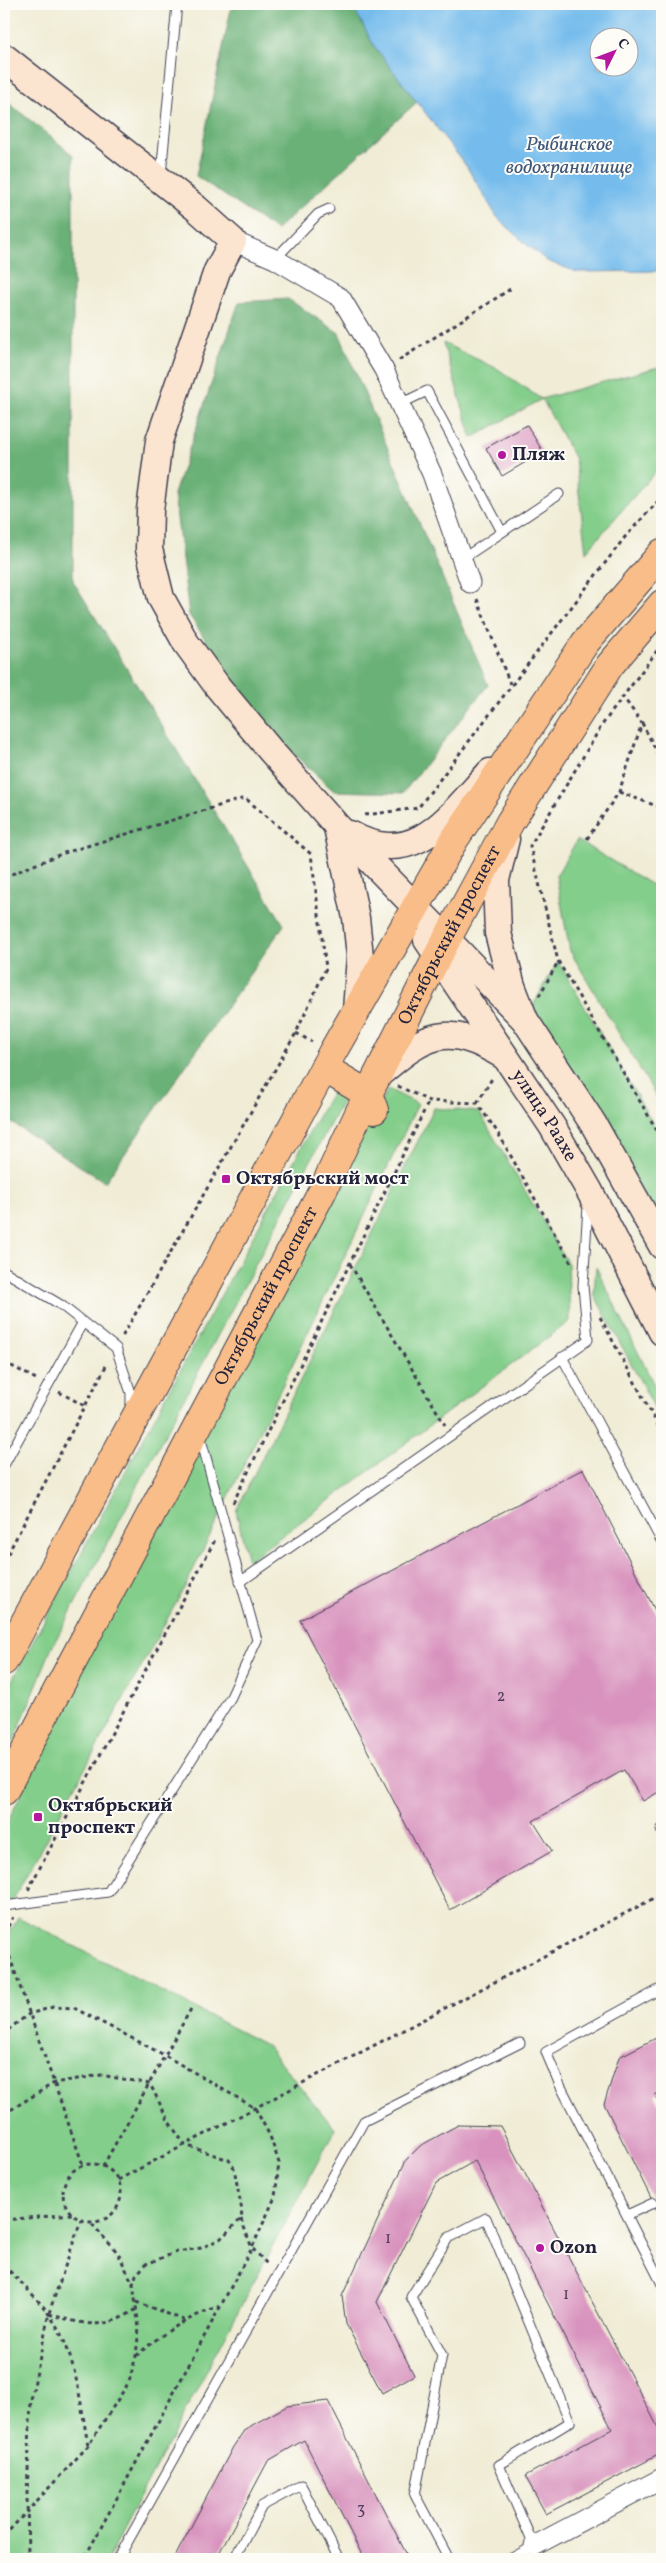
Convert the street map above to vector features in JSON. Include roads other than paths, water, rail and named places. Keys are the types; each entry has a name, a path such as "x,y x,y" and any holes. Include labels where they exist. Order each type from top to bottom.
{"main road":[{"path":"4,1661 324,1068 454,840 514,747 585,643 662,553"},
{"name":"Октябрьский проспект","path":"4,1791 280,1270 305,1257 374,1118 372,1085 510,822 610,665 662,604"},
{"path":"324,1068 372,1085"}],"street":[{"path":"4,57 160,182 196,208 233,241 275,260 341,298 384,370 432,474 470,583"},
{"path":"233,241 217,271 159,441 150,510 149,549 161,598 186,643 218,688 368,844 393,848 415,841 435,830 514,747"},
{"path":"346,821 416,906"},
{"path":"346,821 360,956 356,1011"},
{"name":"улица Раахе","path":"510,822 496,880 498,933 512,986 525,1020 594,1125 662,1246"},
{"name":"улица Раахе","path":"416,906 427,940 443,948 506,1057 552,1126 590,1190 662,1332"},
{"path":"443,948 525,1020"},
{"path":"372,1085 412,1046 436,1037 460,1036 484,1044 506,1057"},
{"path":"534,2546 662,2478"}],"lane":[{"path":"160,182 177,4"},
{"path":"275,260 318,214 329,209"},
{"path":"400,404 427,391 502,532"},
{"path":"462,559 559,494"},
{"path":"240,1582 450,1434 588,1340 583,1286 590,1190"},
{"path":"4,1271 61,1305 116,1348 132,1393 130,1428"},
{"path":"4,1465 83,1322"},
{"path":"562,1357 662,1542"},
{"path":"4,1906 108,1892 231,1697 257,1640 197,1426"},
{"path":"662,1988 546,2052 560,2085 662,2284"},
{"path":"118,2559 364,2121 520,2043"},
{"path":"627,2215 653,2203"},
{"path":"449,2559 415,2495 442,2355 411,2297 448,2238 486,2218 570,2422 499,2465 534,2546 510,2559"},
{"path":"234,2559 262,2506 301,2485 339,2559"}],"water":[{"name":"Рыбинское водохранилище","path":"352,4 662,4 662,271 577,272 547,261 497,217 467,167 374,46"}],"place":[{"name":"Пляж","path":"502,455"},
{"name":"Октябрьский мост","path":"226,1179"},
{"name":"Октябрьский проспект","path":"38,1817"},
{"name":"Ozon","path":"540,2248"}]}
